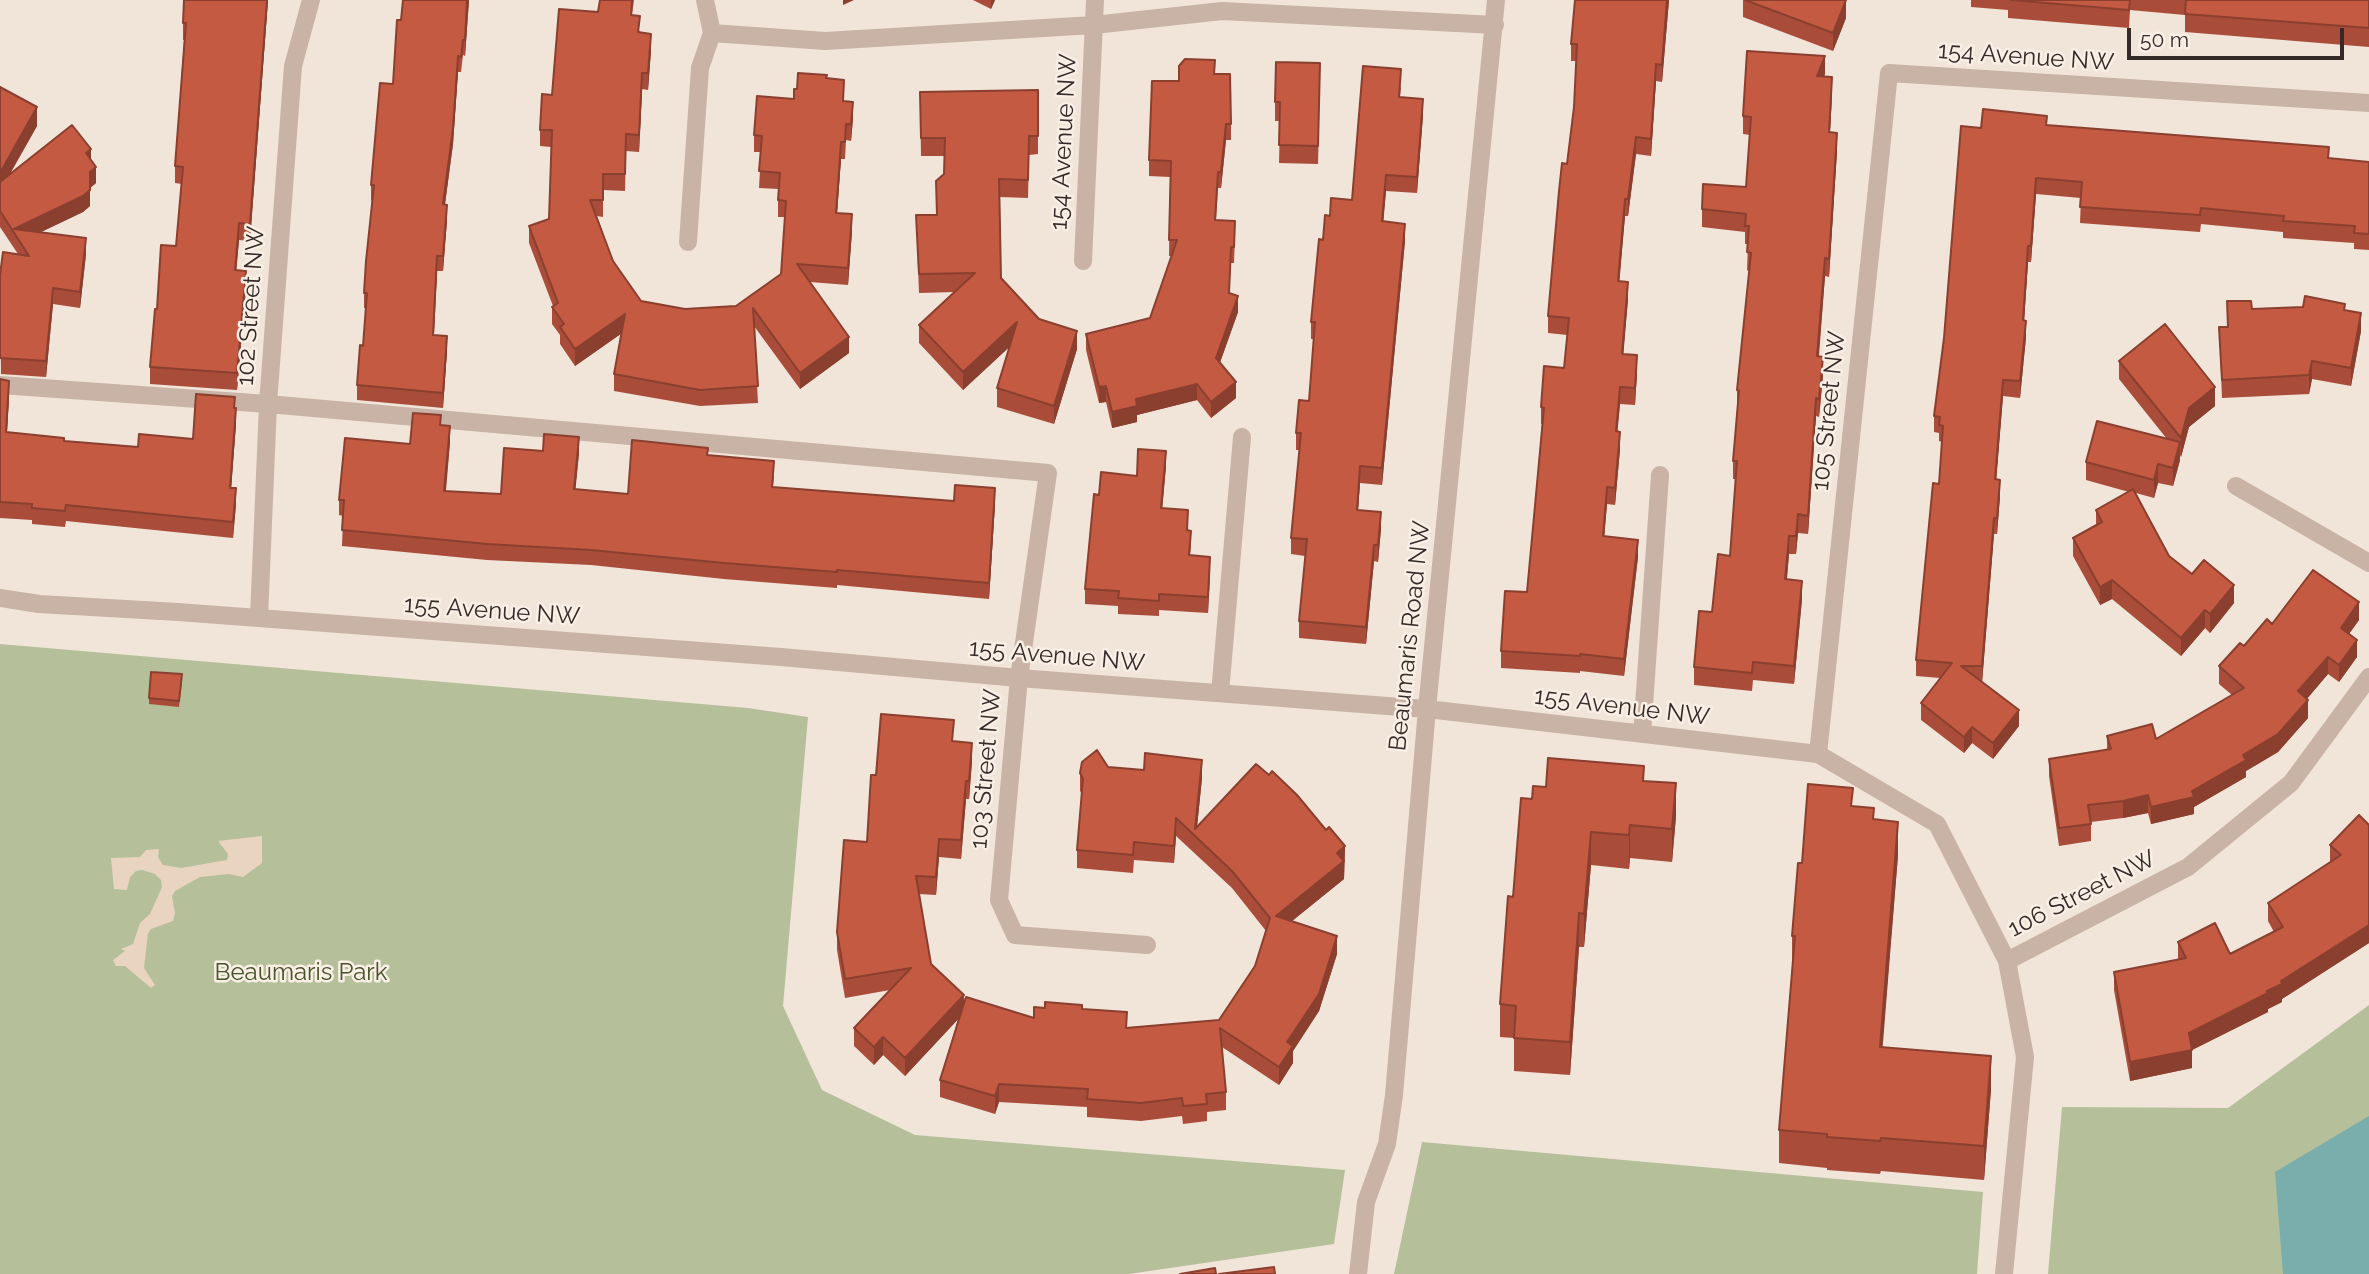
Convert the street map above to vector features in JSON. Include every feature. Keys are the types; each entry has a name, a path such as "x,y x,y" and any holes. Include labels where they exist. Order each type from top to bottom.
{"street":[{"name":"102 Street NW","path":"259,618 268,404 293,66 311,0"},
{"path":"688,242 700,68 712,33 705,0"},
{"path":"1094,25 1095,0"},
{"name":"Beaumaris Road NW","path":"1358,1274 1366,1202 1387,1144 1394,1095 1427,709 1496,0"},
{"name":"154 Avenue NW","path":"712,33 825,41 1094,25 1222,11 1495,25"},
{"name":"154 Avenue NW","path":"1083,261 1094,25"},
{"name":"154 Avenue NW","path":"1889,73 2369,103"},
{"name":"105 Street NW","path":"1818,754 1889,73"},
{"path":"0,385 268,404"},
{"name":"103 Street NW","path":"268,404 1048,473 1019,678 999,900 1016,935 1147,945"},
{"path":"1220,693 1242,437"},
{"path":"1642,734 1660,475"},
{"path":"2236,486 2369,563"},
{"name":"155 Avenue NW","path":"0,598 39,604 781,657 1427,709 1818,754 1937,824 2007,961"},
{"name":"106 Street NW","path":"2004,1274 2025,1057 2007,961 2188,867 2291,783 2369,677"}],"green space":[{"name":"Beaumaris Park","path":"0,644 748,708 808,717 783,1006 822,1090 915,1135 1345,1170 1334,1244 1129,1274 0,1274"},
{"path":"2369,1005 2369,1274 2048,1274 2062,1107 2228,1108"},
{"path":"1422,1142 1983,1192 1977,1274 1394,1274"}],"shaded area":[{"path":"262,836 262,863 243,877 229,874 200,877 175,891 172,896 175,913 173,921 151,929 148,933 144,968 155,985 151,988 125,966 116,966 113,960 125,951 121,949 133,944 140,923 150,914 162,887 161,880 155,874 142,870 136,871 130,877 127,890 114,889 111,858 140,857 146,850 159,849 158,857 163,865 181,868 227,860 228,854 218,841"}],"water":[{"path":"2369,1116 2369,1274 2283,1274 2275,1172"}],"building":[{"path":"184,0 267,0 250,224 239,223 235,270 246,271 237,373 150,367 161,245 176,246 183,167 175,166 186,23 183,23"},
{"path":"403,0 467,0 465,40 461,57 458,56 453,128 443,204 447,205 443,256 437,256 433,335 447,336 443,393 357,385 360,345 363,346 367,293 364,293 366,261 380,83 393,84 397,20 401,20"},
{"path":"600,0 632,0 631,15 640,16 638,32 651,34 648,73 642,73 639,135 626,134 625,174 603,174 603,200 590,200 613,261 641,301 685,309 736,306 781,274 786,201 778,200 780,173 759,171 762,136 754,135 757,96 794,99 798,73 827,75 826,78 844,80 843,101 853,102 851,124 846,124 845,142 841,142 836,213 852,214 848,268 797,264 849,337 800,373 753,308 758,386 700,390 614,374 625,314 575,349 560,327 564,324 552,307 558,303 529,226 549,219 552,130 540,130 542,94 552,95 559,9 598,12"},
{"path":"1575,0 1667,0 1662,65 1656,64 1651,139 1636,137 1628,199 1625,199 1618,281 1628,282 1622,354 1637,355 1635,388 1620,387 1616,431 1620,432 1615,488 1607,487 1603,536 1638,540 1624,659 1580,654 1501,651 1505,591 1527,592 1544,408 1541,407 1544,366 1564,368 1569,318 1548,316 1562,163 1567,164 1574,107 1577,44 1571,44"},
{"path":"1745,0 1846,0 1833,33"},
{"path":"2011,0 2130,0 2129,10"},
{"path":"2186,0 2369,0 2369,28 2185,14"},
{"path":"1747,51 1825,56 1817,76 1832,77 1829,132 1837,133 1829,259 1825,258 1817,356 1823,357 1819,399 1816,398 1808,516 1798,514 1796,536 1789,536 1785,579 1802,581 1794,666 1753,662 1752,673 1694,667 1699,611 1712,612 1718,554 1730,556 1737,461 1733,461 1737,390 1751,253 1747,252 1749,226 1745,226 1746,214 1702,209 1703,184 1746,187 1751,117 1743,116"},
{"path":"1185,59 1215,60 1214,74 1230,74 1231,124 1226,124 1221,172 1218,172 1215,220 1235,221 1229,293 1238,296 1216,358 1236,382 1211,402 1197,384 1136,399 1137,406 1112,412 1106,386 1099,387 1086,334 1150,318 1177,240 1169,240 1171,161 1149,160 1152,81 1179,81 1179,66"},
{"path":"1276,62 1320,63 1318,146 1279,145 1280,102 1275,102"},
{"path":"1363,66 1401,69 1399,97 1423,99 1417,177 1386,175 1382,221 1405,224 1382,468 1360,466 1357,510 1381,512 1378,545 1374,545 1366,627 1299,621 1307,539 1291,538 1301,433 1296,433 1299,400 1309,401 1315,322 1311,322 1319,239 1323,240 1325,215 1330,216 1331,198 1352,200"},
{"path":"0,87 37,107 0,173"},
{"path":"1038,90 1038,136 1029,136 1028,180 999,179 1001,278 1039,319 1077,331 1054,406 997,388 1017,322 963,372 919,325 975,273 919,274 916,215 937,215 936,181 944,174 945,138 921,138 920,92"},
{"path":"1983,109 2047,116 2046,125 2329,147 2328,158 2369,162 2369,234 2354,233 2355,226 2283,221 2284,216 2201,208 2200,215 2080,207 2082,182 2036,178 2031,246 2028,246 2023,320 2026,321 2020,381 2003,380 1995,479 2000,480 1997,518 1994,518 1982,666 1961,666 2019,710 1993,743 1972,727 1964,737 1921,703 1952,663 1916,660 1933,483 1939,484 1943,426 1939,425 1940,417 1934,416 1944,338 1961,126 1981,128"},
{"path":"72,125 91,149 86,153 96,167 90,172 90,190 83,196 14,229 86,238 80,292 53,288 46,361 0,358 0,275 3,252 29,256 0,211 0,182"},
{"path":"2305,296 2345,304 2344,310 2361,313 2351,368 2312,361 2309,375 2222,380 2219,327 2228,327 2227,301 2251,301 2252,309 2303,307"},
{"path":"2165,324 2215,387 2189,408 2181,438 2119,361"},
{"path":"0,379 9,381 6,432 64,438 64,441 138,447 139,434 193,439 196,394 235,397 230,488 236,488 233,522 66,505 65,511 32,508 32,504 0,502"},
{"path":"413,413 441,415 440,425 450,426 444,491 501,494 504,448 543,451 544,434 579,437 574,489 628,494 632,440 708,448 707,455 774,461 772,487 954,501 955,485 995,488 989,583 487,544 342,530 344,500 339,500 345,438 410,444"},
{"path":"2097,421 2180,442 2173,468 2158,464 2154,480 2086,462"},
{"path":"1138,449 1166,451 1161,508 1188,510 1187,530 1191,531 1189,555 1210,557 1208,597 1159,594 1159,601 1118,598 1119,591 1085,589 1094,494 1099,495 1101,472 1137,476"},
{"path":"2133,489 2169,556 2192,574 2204,560 2234,585 2210,614 2205,610 2181,638 2112,580 2100,587 2073,538 2102,522 2096,510"},
{"path":"2313,570 2359,602 2341,628 2357,640 2339,665 2328,657 2298,691 2308,700 2278,734 2243,755 2246,760 2192,791 2194,797 2151,807 2148,795 2088,805 2091,824 2059,828 2049,759 2111,749 2107,736 2152,724 2156,739 2244,688 2219,666 2240,643 2244,646 2267,619 2272,624"},
{"path":"151,672 182,674 179,701 149,698"},
{"path":"881,714 954,720 952,741 972,743 961,840 939,839 936,877 916,876 931,964 964,995 905,1058 883,1037 874,1047 854,1028 911,968 845,979 837,932 844,840 867,842 871,775 876,775"},
{"path":"1097,750 1108,767 1144,770 1145,753 1202,760 1195,829 1256,764 1269,775 1272,771 1297,795 1326,830 1329,827 1345,846 1337,853 1344,861 1276,916 1337,936 1319,994 1287,1042 1293,1046 1279,1067 1220,1028 1226,1092 1206,1094 1207,1104 1183,1106 1182,1098 1141,1103 1087,1099 1088,1089 999,1084 995,1096 940,1080 966,997 1034,1018 1034,1007 1045,1008 1045,1002 1082,1005 1082,1009 1127,1012 1126,1028 1219,1020 1255,966 1270,918 1232,871 1176,818 1174,846 1134,842 1133,855 1077,850 1082,762"},
{"path":"1548,758 1644,766 1643,781 1676,783 1672,829 1630,825 1629,835 1591,832 1584,914 1579,913 1570,1042 1514,1038 1516,1006 1500,1004 1508,896 1513,897 1521,798 1532,799 1533,786 1546,787"},
{"path":"1808,784 1853,788 1851,806 1874,808 1873,819 1898,822 1880,1047 1991,1056 1984,1146 1827,1137 1827,1134 1779,1130 1795,936 1792,936 1798,863 1802,863"},
{"path":"2359,815 2369,825 2369,925 2281,981 2282,984 2267,991 2268,993 2189,1033 2192,1050 2130,1062 2114,972 2186,958 2178,942 2215,923 2230,954 2283,927 2268,903 2341,855 2330,845"},
{"path":"1274,1267 1275,1274 1219,1274"},
{"path":"1215,1268 1216,1274 1180,1274"}]}
